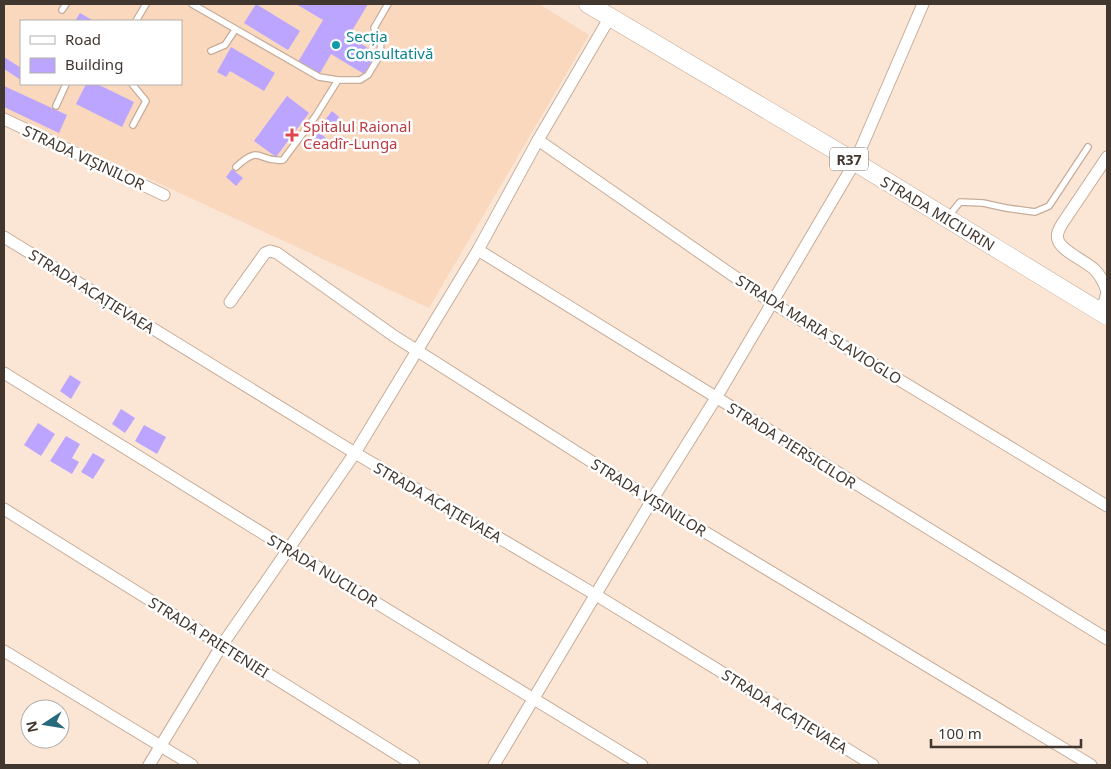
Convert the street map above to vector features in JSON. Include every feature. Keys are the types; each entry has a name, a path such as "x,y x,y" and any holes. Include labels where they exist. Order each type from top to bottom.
{"main road":[{"name":"STRADA MICIURIN","path":"588,4 855,162 1103,314"}],"street":[{"path":"494,765 652,500 716,398 855,162 924,4"},
{"path":"149,765 222,645 355,453 416,349 478,250 538,140 610,17"},
{"name":"STRADA VIȘINILOR","path":"4,119 164,195"},
{"name":"STRADA MARIA SLAVIOGLO","path":"538,140 771,302 1107,506"},
{"path":"1103,314 1107,291 1103,280 1094,269 1062,246 1058,239 1058,232 1107,157"},
{"name":"STRADA ACAȚIEVAEA","path":"4,237 355,453 596,595 873,765"},
{"name":"STRADA PIERSICILOR","path":"478,250 1107,639"},
{"name":"STRADA VIȘINILOR","path":"230,302 265,253 270,251 277,253 394,336 652,500 1092,765"},
{"name":"STRADA NUCILOR","path":"4,373 642,765"},
{"name":"STRADA PRIETENIEI","path":"4,509 414,765"},
{"path":"4,651 192,765"}],"lane":[{"path":"62,10 66,4"},
{"path":"137,20 146,4"},
{"path":"192,4 319,77 338,80 360,80 368,75 380,55 381,39 374,28 388,4"},
{"path":"211,51 225,45 235,30"},
{"path":"236,167 252,154 274,160 282,160 315,117 338,80"},
{"path":"56,106 66,85"},
{"path":"133,85 146,101 133,125"},
{"path":"946,218 960,202 983,202 1006,208 1035,212 1049,206 1088,148"}],"shaded area":[{"name":"Spitalul Raional Ceadîr-Lunga","path":"4,4 539,4 589,35 429,308 4,112"}],"building":[{"path":"256,4 300,31 288,50 244,23"},
{"name":"Secția Consultativă","path":"296,4 368,4 349,36 377,54 364,74 331,54 319,75 298,62 323,20"},
{"path":"80,13 92,20 76,20"},
{"path":"231,47 275,73 264,91 230,71 226,77 217,72"},
{"path":"4,57 20,67 20,79 4,69"},
{"path":"86,85 99,85 134,102 122,127 76,104"},
{"path":"4,86 67,115 59,133 4,107"},
{"path":"287,96 309,113 276,157 254,141"},
{"path":"332,111 339,117 333,126 325,120"},
{"path":"318,132 326,138 317,150 309,145"},
{"path":"232,169 243,178 236,186 226,177"},
{"path":"70,375 81,382 71,399 60,391"},
{"path":"121,409 135,418 125,433 112,424"},
{"path":"38,423 55,434 41,456 24,445"},
{"path":"144,425 166,437 157,454 135,441"},
{"path":"66,436 80,444 72,458 79,462 72,474 50,461"},
{"path":"93,453 105,460 93,479 81,472"}],"place":[{"name":"Secția Consultativă","path":"336,45"},
{"name":"Spitalul Raional Ceadîr-Lunga","path":"292,135"}]}
